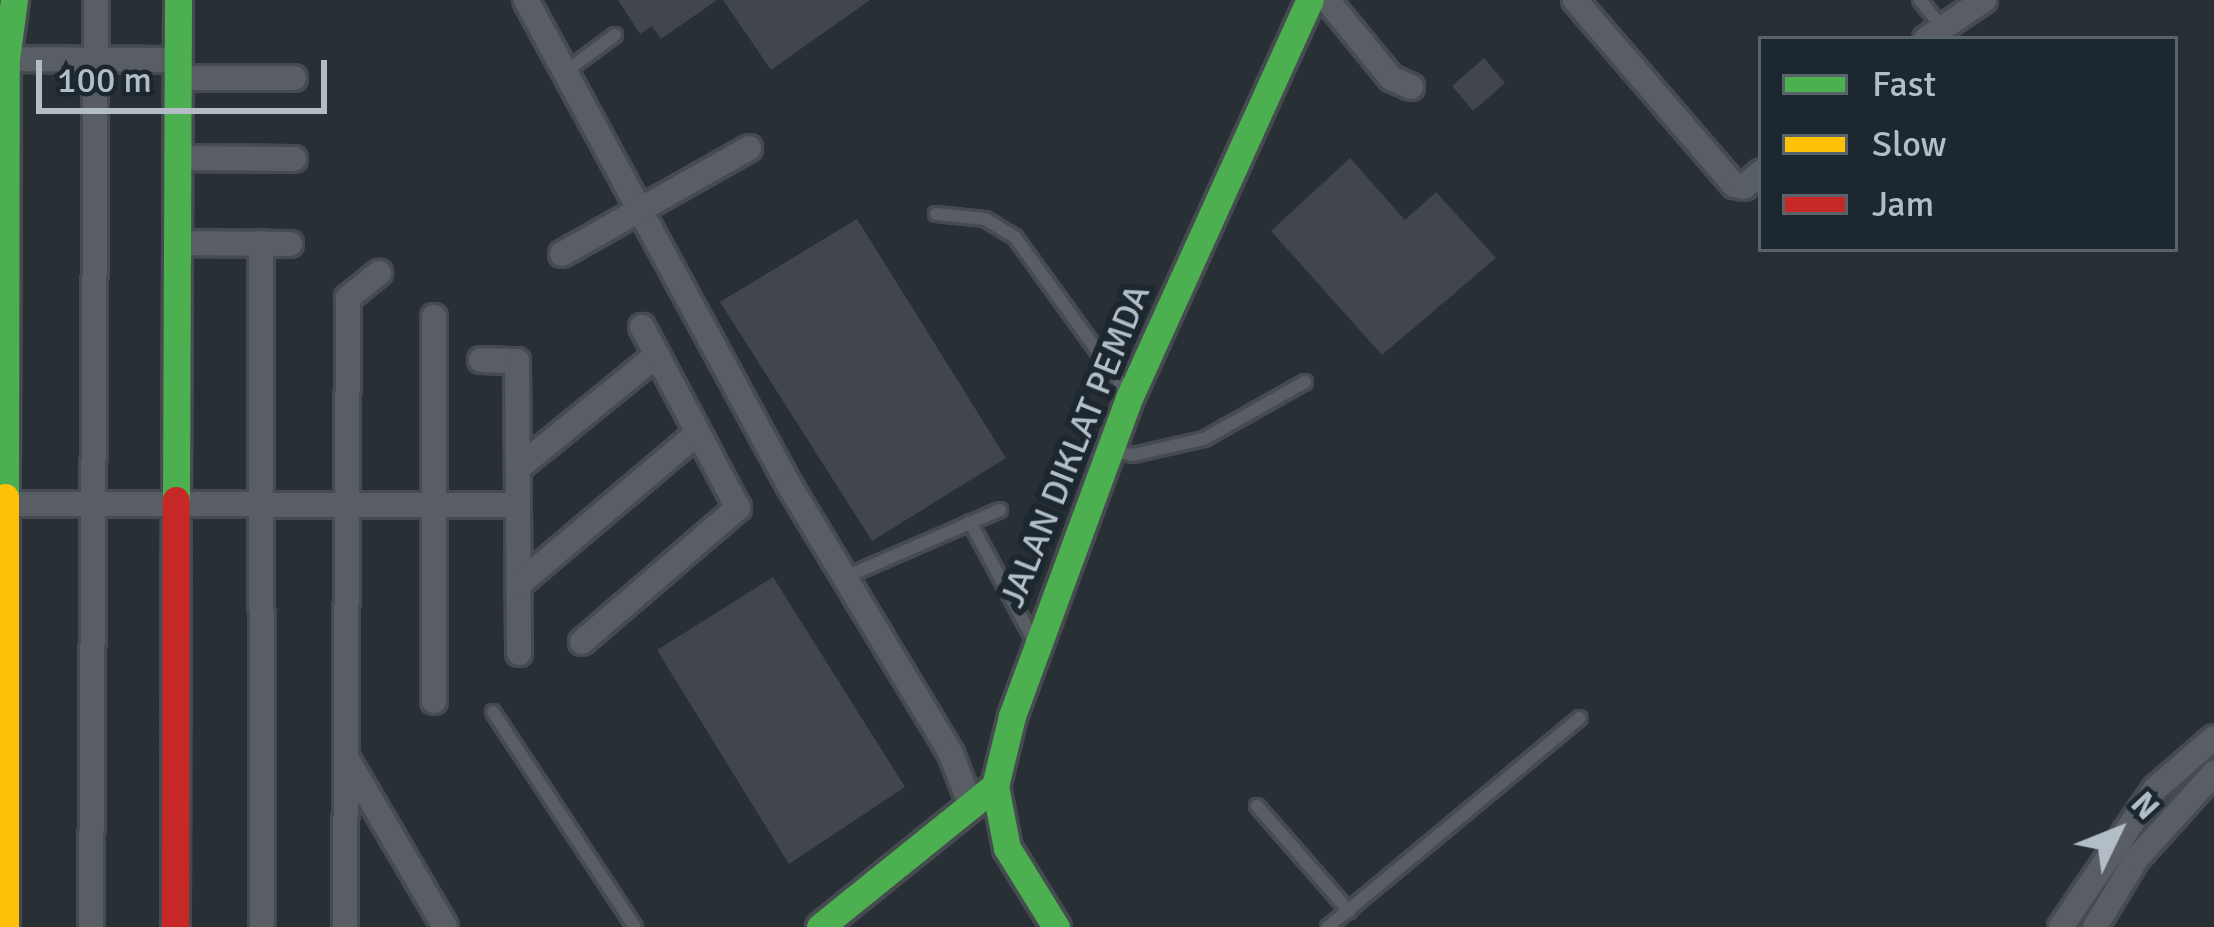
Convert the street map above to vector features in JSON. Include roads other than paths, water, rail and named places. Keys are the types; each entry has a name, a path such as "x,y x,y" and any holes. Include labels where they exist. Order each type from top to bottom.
{"street":[{"path":"5,927 3,59 14,0"},
{"path":"91,927 91,59 96,0"},
{"path":"175,927 178,0"},
{"name":"JALAN DIKLAT PEMDA","path":"1056,927 1007,848 995,786 1035,642 1130,396 1310,0"},
{"path":"1327,0 1391,78 1411,88"},
{"path":"1575,0 1734,185 1744,187 1758,175"},
{"path":"1934,34 1984,0"},
{"path":"534,4 565,73 843,578 951,754 969,800"},
{"path":"3,59 91,59 294,78"},
{"path":"562,254 748,148"},
{"path":"177,158 294,159"},
{"path":"177,243 290,244"},
{"path":"262,244 262,927"},
{"path":"345,927 348,298 379,273"},
{"path":"434,317 434,701"},
{"path":"582,642 738,508 643,327"},
{"path":"518,468 657,355"},
{"path":"481,360 518,361 519,653"},
{"path":"519,584 698,433"},
{"path":"3,504 518,505"},
{"path":"2061,927 2155,790 2214,738"},
{"path":"346,757 439,925"},
{"path":"2095,927 2137,858 2214,773"},
{"path":"820,927 969,800 995,786"}],"lane":[{"path":"1920,0 1934,34"},
{"path":"565,73 615,35"},
{"path":"936,214 985,218 1015,237 1130,396"},
{"path":"1112,451 1133,455 1204,439 1305,382"},
{"path":"843,578 1000,510"},
{"path":"970,522 1035,642"},
{"path":"493,712 635,927"},
{"path":"1328,927 1580,718"},
{"path":"1257,806 1349,911"}]}
